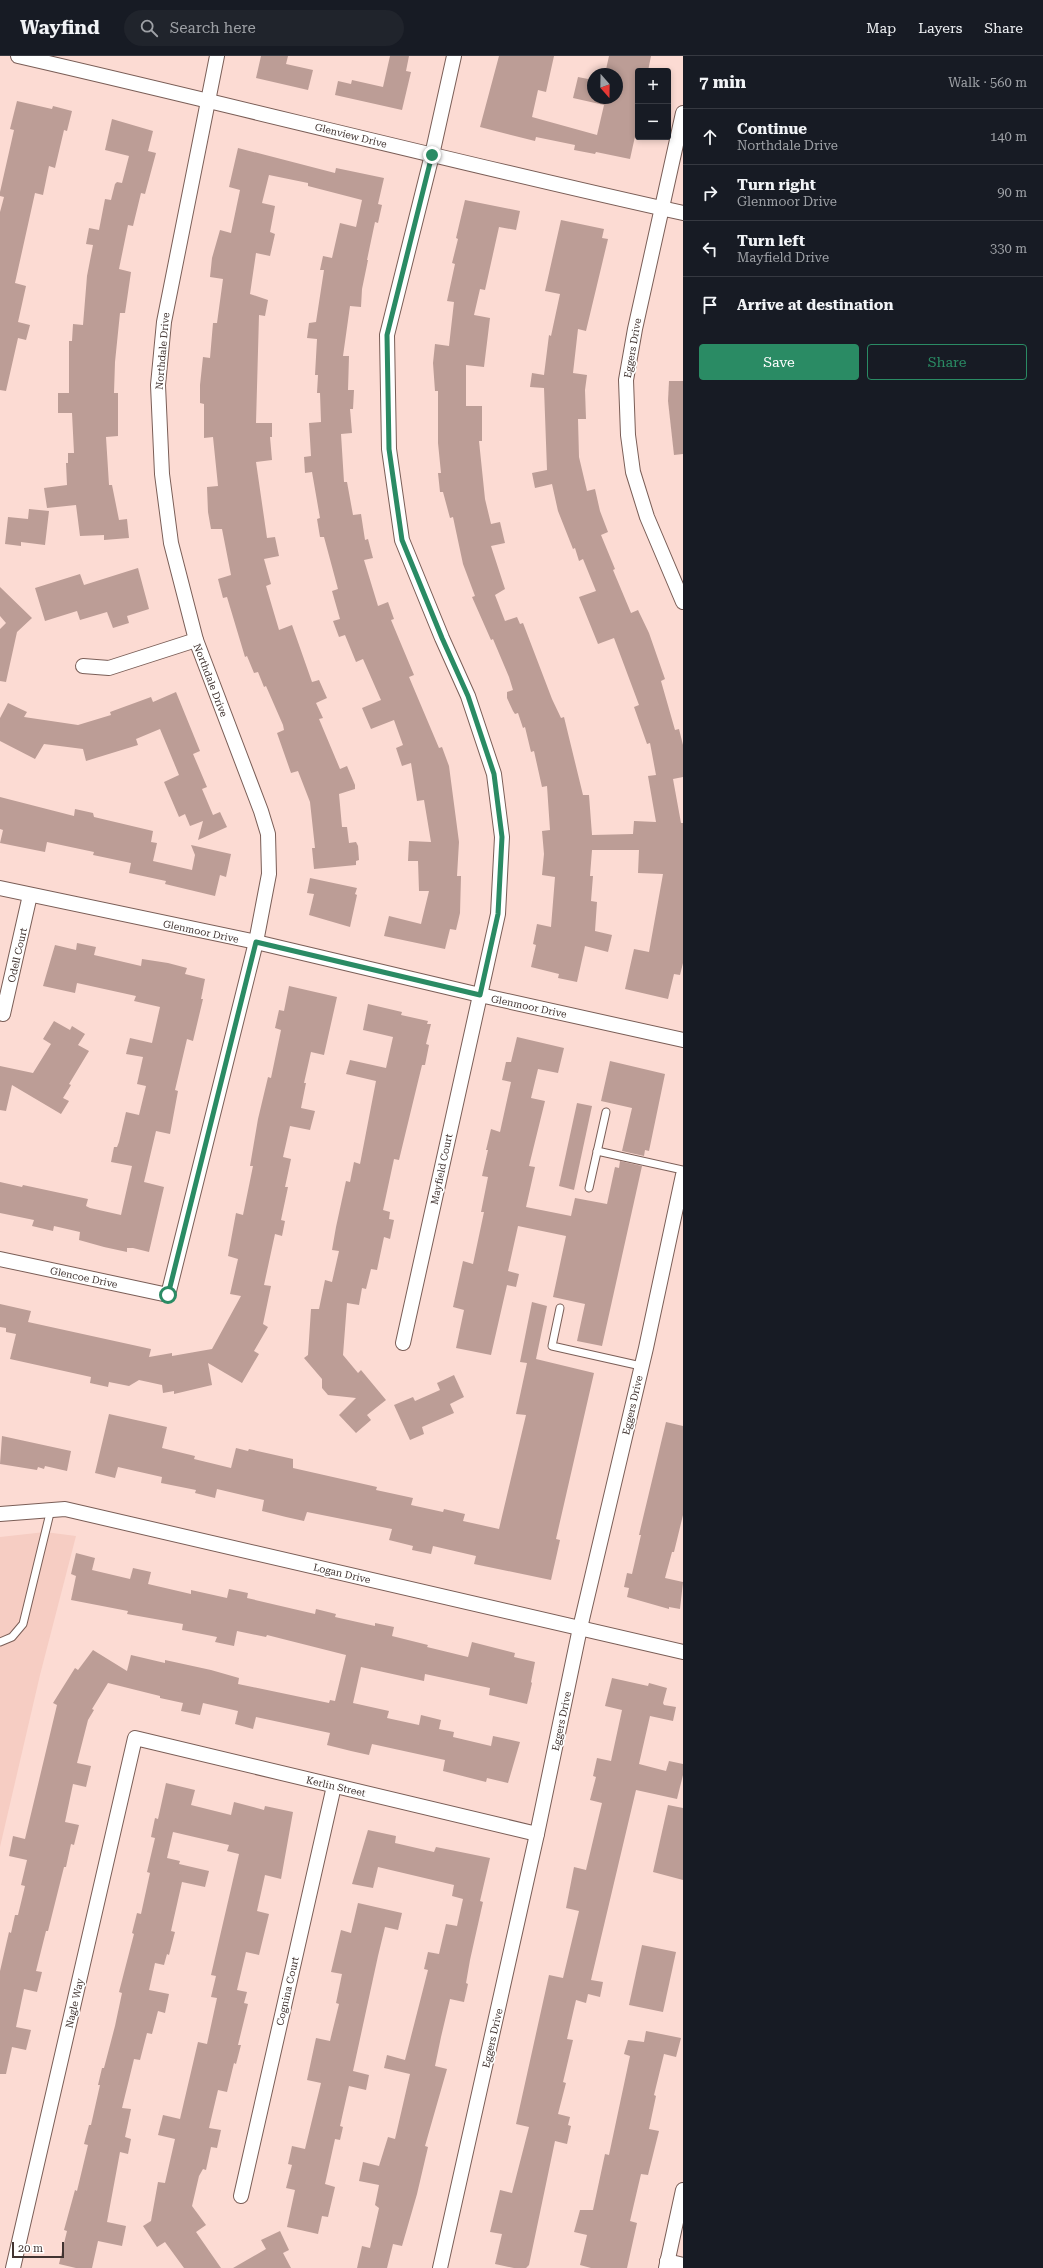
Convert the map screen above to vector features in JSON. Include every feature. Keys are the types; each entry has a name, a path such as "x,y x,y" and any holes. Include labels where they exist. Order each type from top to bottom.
{"street":[{"name":"Glenview Drive","path":"18,56 432,155 683,213"},
{"name":"Northdale Drive","path":"168,1295 256,942 269,874 268,834 261,811 196,640 171,543 162,474 158,385 164,322 216,56"},
{"name":"Mayfield Court","path":"403,1344 498,914 502,837 494,774 468,696 442,638 402,540 389,449 387,335 432,155 454,56"},
{"name":"Eggers Drive","path":"683,113 635,329 626,380 628,435 634,472 647,517 683,602"},
{"path":"83,666 109,668 196,640"},
{"name":"Glenmoor Drive","path":"0,888 256,942 480,995 683,1040"},
{"name":"Odell Court","path":"3,1014 30,895"},
{"name":"Eggers Drive","path":"440,2268 538,1834 580,1628 641,1366 683,1175"},
{"name":"Glencoe Drive","path":"0,1259 168,1295"},
{"name":"Logan Drive","path":"0,1514 65,1509 683,1652"},
{"name":"Kerlin Street","path":"135,1738 538,1834"},
{"name":"Nagle Way","path":"13,2268 135,1738"},
{"name":"Cognina Court","path":"241,2196 334,1786"},
{"path":"683,2190 667,2264 683,2265"}],"lane":[{"path":"589,1188 606,1112"},
{"path":"597,1151 683,1170"},
{"path":"560,1308 552,1346 641,1366"},
{"path":"0,1642 12,1637 23,1624 51,1509"}],"shaded area":[{"path":"45,1532 76,1536 40,1675 0,1847 0,1537"}],"building":[{"path":"261,56 288,56 286,64 313,70 308,90 256,78"},
{"path":"390,56 409,56 406,71 411,72 402,110 335,95 338,81 351,84 352,80 383,87"},
{"path":"499,56 554,56 546,92 538,90 532,117 597,135 604,105 600,104 623,104 623,68 606,68 609,56 651,56 649,68 635,68 635,136 630,159 596,152 595,154 574,150 575,145 536,137 535,141 480,127"},
{"path":"578,77 587,79 587,101 573,98"},
{"path":"17,101 52,109 53,106 72,111 67,131 64,130 55,168 49,166 43,195 35,193 15,283 26,286 18,322 30,325 26,340 18,338 6,391 0,390 0,212 4,197 0,196 0,192 14,130 10,129"},
{"path":"112,119 153,131 148,151 156,153 145,194 141,193 133,226 128,225 119,269 131,272 125,313 120,313 115,362 114,393 118,393 118,436 106,437 109,485 112,485 119,520 127,519 129,538 104,540 104,535 80,536 76,505 47,508 44,488 67,485 66,463 68,463 68,453 74,453 72,413 58,413 58,393 69,393 69,341 72,341 73,324 83,325 87,276 93,245 86,244 89,228 99,230 105,199 111,200 115,184 117,182 122,183 129,156 105,150"},
{"path":"238,148 335,173 336,168 384,178 378,204 382,205 378,223 375,222 367,260 362,289 361,307 350,306 343,356 349,356 348,390 354,390 353,409 350,409 352,433 341,434 344,482 347,482 353,515 361,514 365,540 368,539 373,558 364,560 378,606 388,602 394,619 391,620 414,675 409,677 439,748 442,747 449,766 459,842 457,876 461,876 460,913 456,930 450,929 445,949 384,936 389,916 421,924 429,891 419,891 418,861 408,861 409,841 431,842 424,800 417,801 411,763 402,766 396,748 403,745 394,720 371,729 362,708 381,700 363,659 356,662 345,635 339,637 333,621 340,619 332,591 338,589 324,537 320,537 317,519 320,518 312,472 305,473 304,457 311,456 309,423 321,422 320,393 317,393 318,375 315,375 317,339 307,338 309,323 316,322 324,270 320,270 323,256 332,258 340,223 356,227 362,200 308,186 308,183 269,175 262,203 275,206 270,232 275,234 270,256 256,253 250,294 268,300 265,316 259,315 256,423 272,423 272,437 270,437 272,460 256,462 267,538 275,537 279,556 264,559 271,584 266,586 279,630 292,625 312,682 319,680 327,698 316,703 323,718 319,719 340,769 347,766 355,785 355,789 339,794 342,827 347,827 349,843 356,842 358,846 359,860 356,861 356,865 314,869 312,848 315,848 310,802 298,771 291,773 277,733 284,730 283,725 266,686 264,687 258,672 254,673 247,656 245,657 227,597 223,598 218,579 231,575 222,529 211,529 208,512 207,487 218,486 213,437 204,438 204,404 200,403 200,385 203,357 210,358 213,323 217,323 223,279 210,277 212,258 220,230 231,233 240,190 229,187"},
{"path":"465,200 520,211 516,230 499,227 485,290 480,289 474,315 490,318 484,367 466,365 466,406 482,406 482,441 479,441 485,499 491,524 500,522 505,543 491,546 505,589 495,595 505,621 517,617 520,624 523,623 552,699 561,718 564,717 583,795 589,795 592,835 633,834 634,821 656,822 648,776 656,775 650,743 647,744 634,707 639,705 614,638 598,644 579,597 596,591 583,559 579,561 575,548 573,549 558,511 552,484 535,488 532,473 547,470 544,388 530,387 532,373 544,375 549,335 551,336 560,294 545,291 561,220 604,229 602,238 608,239 586,331 578,329 573,373 587,375 585,390 586,419 578,419 579,457 587,491 595,489 600,511 608,532 601,535 615,569 613,570 631,613 638,610 649,633 665,679 661,681 675,730 679,729 683,745 683,777 673,779 681,823 683,823 683,963 680,975 674,974 668,999 625,989 634,949 649,952 663,874 638,873 639,850 592,850 590,876 593,876 591,901 597,902 595,931 612,935 608,952 585,946 577,982 558,978 559,974 531,967 536,945 533,944 537,924 551,927 555,877 542,875 544,854 542,831 550,830 547,786 542,787 534,751 531,752 525,727 523,728 518,713 515,714 507,698 507,692 513,690 493,639 491,640 472,597 475,596 463,564 453,517 450,518 443,492 440,492 438,473 441,473 438,443 438,391 435,391 433,363 435,344 449,346 454,302 447,301 455,264 452,263 458,239 456,238"},
{"path":"669,381 683,381 683,454 674,455 668,401"},
{"path":"29,509 49,511 45,545 21,542 21,546 5,544 8,517 28,519"},
{"path":"138,568 149,609 127,616 129,623 113,628 107,612 80,620 77,611 45,621 35,588 80,574 84,585"},
{"path":"0,587 32,618 17,632 6,682 0,681 0,629 6,623 0,616"},
{"path":"176,692 200,751 193,754 207,787 202,789 213,815 220,812 227,827 198,840 203,821 190,826 185,814 179,817 164,782 179,775 160,729 136,739 138,745 86,761 83,749 44,744 35,759 0,741 0,718 8,703 27,712 24,717 78,725 111,715 110,712 151,697 153,702"},
{"path":"0,797 74,816 75,809 93,813 94,817 153,831 151,842 157,843 153,861 192,870 195,855 191,845 231,854 226,877 220,875 215,896 165,884 166,881 129,873 131,863 93,855 94,852 47,842 45,852 0,843 3,830 0,829"},
{"path":"310,878 357,888 355,894 357,895 350,927 309,915 314,894 307,893"},
{"path":"77,943 96,947 94,955 141,966 142,959 168,963 187,968 185,974 205,979 201,999 203,999 193,1041 187,1039 175,1090 178,1091 170,1134 156,1131 144,1182 164,1187 149,1252 127,1248 127,1252 104,1247 79,1240 80,1232 54,1226 53,1231 32,1226 34,1220 0,1213 0,1182 22,1187 23,1185 88,1199 86,1206 90,1208 121,1215 132,1166 111,1162 114,1147 117,1147 119,1142 126,1112 139,1115 146,1086 137,1084 143,1057 126,1054 130,1038 152,1043 160,1007 134,1001 136,996 77,983 75,993 43,986 55,945 76,950"},
{"path":"289,986 337,997 324,1055 311,1052 304,1083 306,1083 301,1108 315,1111 310,1130 290,1126 283,1157 291,1159 285,1187 288,1187 281,1220 285,1221 282,1236 275,1234 264,1285 271,1286 263,1324 268,1327 254,1351 259,1354 242,1383 208,1363 212,1385 174,1394 174,1391 163,1393 162,1385 139,1380 129,1386 109,1382 108,1387 90,1383 91,1377 10,1359 16,1334 6,1332 6,1328 0,1327 0,1304 31,1311 28,1322 151,1349 149,1357 172,1353 172,1356 212,1349 241,1296 230,1294 238,1259 228,1256 236,1213 243,1215 253,1166 250,1166 258,1119 268,1077 271,1078 281,1030 275,1028 279,1010 284,1011"},
{"path":"368,1004 402,1012 401,1015 428,1021 427,1024 431,1024 426,1044 429,1045 425,1065 422,1065 399,1160 394,1159 383,1210 390,1212 389,1219 394,1220 390,1239 384,1237 377,1270 371,1269 366,1289 362,1288 359,1305 347,1303 343,1355 358,1373 361,1370 386,1400 367,1415 371,1420 356,1433 339,1415 356,1398 328,1395 322,1388 322,1379 304,1358 308,1355 311,1309 319,1309 325,1280 332,1282 339,1251 332,1250 346,1181 350,1182 354,1162 360,1164 376,1081 346,1074 350,1060 386,1068 393,1037 363,1030"},
{"path":"54,1021 70,1030 72,1026 85,1034 78,1045 89,1051 69,1084 71,1085 63,1098 69,1101 61,1114 12,1085 6,1111 0,1110 0,1066 33,1073 51,1044 43,1039"},
{"path":"517,1037 564,1048 558,1073 538,1069 531,1098 545,1101 529,1166 535,1167 526,1207 571,1216 575,1198 607,1204 615,1167 619,1168 620,1161 642,1166 602,1346 577,1341 585,1304 553,1297 566,1236 518,1226 508,1271 519,1274 516,1287 507,1285 491,1355 456,1348 464,1310 453,1307 463,1261 473,1264 484,1212 481,1212 488,1177 482,1176 488,1150 486,1150 491,1129 500,1132 511,1082 502,1080 506,1062 511,1062"},
{"path":"610,1061 665,1074 649,1151 645,1150 644,1156 622,1151 632,1108 601,1101"},
{"path":"577,1103 592,1106 574,1190 559,1186"},
{"path":"532,1302 547,1306 536,1359 594,1373 556,1539 560,1540 551,1580 474,1564 476,1556 433,1546 431,1554 412,1550 413,1546 389,1540 392,1529 307,1512 304,1521 286,1517 262,1511 264,1500 217,1489 215,1498 195,1493 196,1490 161,1483 162,1477 118,1467 115,1478 95,1473 109,1414 167,1427 162,1448 195,1456 194,1459 231,1468 236,1448 248,1451 249,1449 293,1459 293,1468 377,1487 376,1490 413,1498 411,1505 443,1512 444,1509 465,1514 463,1521 499,1529 526,1415 516,1414 527,1363 520,1362"},
{"path":"454,1375 464,1397 450,1404 454,1413 422,1427 424,1434 410,1440 394,1405 413,1397 415,1401 440,1390 437,1383"},
{"path":"666,1422 683,1426 683,1515 674,1552 672,1552 665,1578 683,1582 680,1609 669,1607 669,1609 627,1597 629,1588 624,1587 627,1573 632,1574 641,1535 639,1535"},
{"path":"2,1436 71,1451 67,1471 45,1466 44,1469 38,1467 37,1470 0,1464"},
{"path":"76,1553 95,1558 92,1570 130,1579 133,1568 151,1572 148,1584 191,1594 191,1590 227,1598 229,1589 248,1593 247,1598 315,1614 316,1609 336,1614 335,1617 375,1626 375,1623 394,1627 392,1636 428,1645 427,1647 468,1657 472,1642 515,1653 514,1657 535,1662 532,1683 527,1704 489,1695 490,1688 425,1674 424,1681 361,1667 353,1703 389,1711 387,1718 419,1725 421,1715 441,1720 439,1729 454,1732 453,1737 491,1746 493,1736 520,1742 508,1783 487,1778 486,1782 443,1771 445,1760 372,1744 369,1755 327,1745 330,1733 256,1717 253,1729 235,1724 238,1711 203,1703 200,1715 181,1711 183,1703 108,1683 92,1709 94,1710 88,1720 77,1763 91,1766 86,1787 73,1784 65,1822 79,1825 74,1845 71,1844 48,1931 46,1931 36,1971 42,1972 37,1992 24,1989 16,2027 31,2030 26,2050 12,2047 6,2074 0,2074 0,1971 9,1932 11,1933 15,1915 18,1915 25,1886 21,1885 27,1860 9,1856 13,1836 25,1839 57,1705 53,1703 75,1668 78,1670 93,1650 127,1671 131,1655 165,1663 165,1660 211,1670 239,1678 238,1684 329,1703 330,1700 335,1701 346,1655 267,1635 266,1637 237,1631 234,1646 215,1642 217,1637 182,1630 183,1624 127,1614 128,1611 71,1600 76,1576 71,1574"},
{"path":"612,1678 648,1686 649,1683 667,1688 663,1703 664,1705 676,1707 673,1721 650,1716 639,1764 666,1771 669,1761 683,1764 683,1775 677,1799 636,1790 591,1980 603,1982 600,1997 588,1994 586,2003 576,2000 567,2039 573,2040 563,2082 566,2083 558,2114 570,2117 568,2125 571,2126 567,2144 555,2141 529,2265 526,2268 514,2268 495,2264 502,2234 490,2232 500,2190 512,2193 529,2127 516,2124 549,1975 563,1978 579,1911 566,1908 574,1867 586,1870 602,1803 590,1800 596,1777 593,1776 597,1758 611,1761 622,1710 605,1706"},
{"path":"166,1783 195,1790 191,1805 231,1815 234,1802 264,1810 265,1806 293,1812 281,1879 265,1875 257,1911 269,1914 259,1955 246,1952 237,1990 247,1992 244,2003 248,2004 238,2045 241,2045 236,2064 234,2063 227,2092 218,2090 209,2128 221,2130 217,2148 211,2147 206,2170 203,2169 199,2176 192,2206 206,2225 196,2232 221,2268 184,2268 165,2242 157,2247 143,2226 151,2221 158,2182 165,2183 175,2139 158,2135 163,2115 180,2119 198,2042 207,2044 217,1998 211,1997 216,1976 211,1975 239,1854 227,1851 229,1845 173,1832 167,1858 180,1861 179,1864 209,1871 205,1887 182,1882 171,1931 175,1932 169,1955 167,1954 164,1965 155,1963 149,1990 169,1994 165,2013 158,2011 152,2034 147,2033 140,2060 134,2059 122,2108 131,2109 125,2137 131,2139 128,2154 120,2152 107,2222 126,2226 122,2246 98,2241 92,2268 76,2268 59,2264 67,2231 64,2230 75,2190 77,2191 88,2145 84,2144 89,2125 91,2125 100,2085 98,2085 102,2068 104,2068 115,2026 122,1993 119,1992 134,1934 132,1933 137,1913 141,1914 150,1873 147,1872 155,1838 151,1837 155,1818 158,1819"},
{"path":"668,1805 683,1808 683,1880 653,1872"},
{"path":"368,1830 396,1836 395,1843 434,1852 436,1847 490,1858 480,1901 483,1902 470,1960 466,1983 468,1984 464,2002 450,1999 441,2037 435,2066 447,2069 425,2146 428,2147 417,2194 402,2246 393,2244 387,2268 357,2268 362,2246 370,2248 379,2208 375,2205 379,2185 359,2181 363,2162 379,2166 388,2137 395,2139 410,2074 384,2068 387,2055 405,2060 428,1970 424,1969 428,1952 439,1954 446,1924 457,1926 463,1899 452,1896 454,1885 378,1867 373,1888 352,1884"},
{"path":"358,1903 402,1913 398,1930 385,1927 353,2071 369,2075 366,2090 349,2086 340,2126 343,2127 340,2140 335,2139 325,2184 335,2187 328,2217 322,2216 318,2234 287,2227 295,2190 286,2188 292,2165 288,2164 292,2146 305,2149 321,2083 307,2080 316,2038 330,2041 339,2004 336,2003 342,1974 331,1972 341,1930 351,1933"},
{"path":"642,1945 676,1952 663,2012 629,2005"},
{"path":"646,2031 681,2038 676,2057 664,2054 654,2095 656,2096 649,2129 659,2131 648,2175 641,2174 630,2221 637,2223 627,2268 591,2268 580,2265 587,2235 574,2232 580,2210 593,2210 605,2154 609,2155 630,2056 624,2054 628,2040 644,2042"},
{"path":"280,2231 289,2250 283,2253 291,2268 233,2268 266,2249 261,2240"}],"route":[{"path":"168,1295 256,942 480,995 498,914 502,837 494,774 468,696 442,638 402,540 389,449 387,335 432,155"}]}
